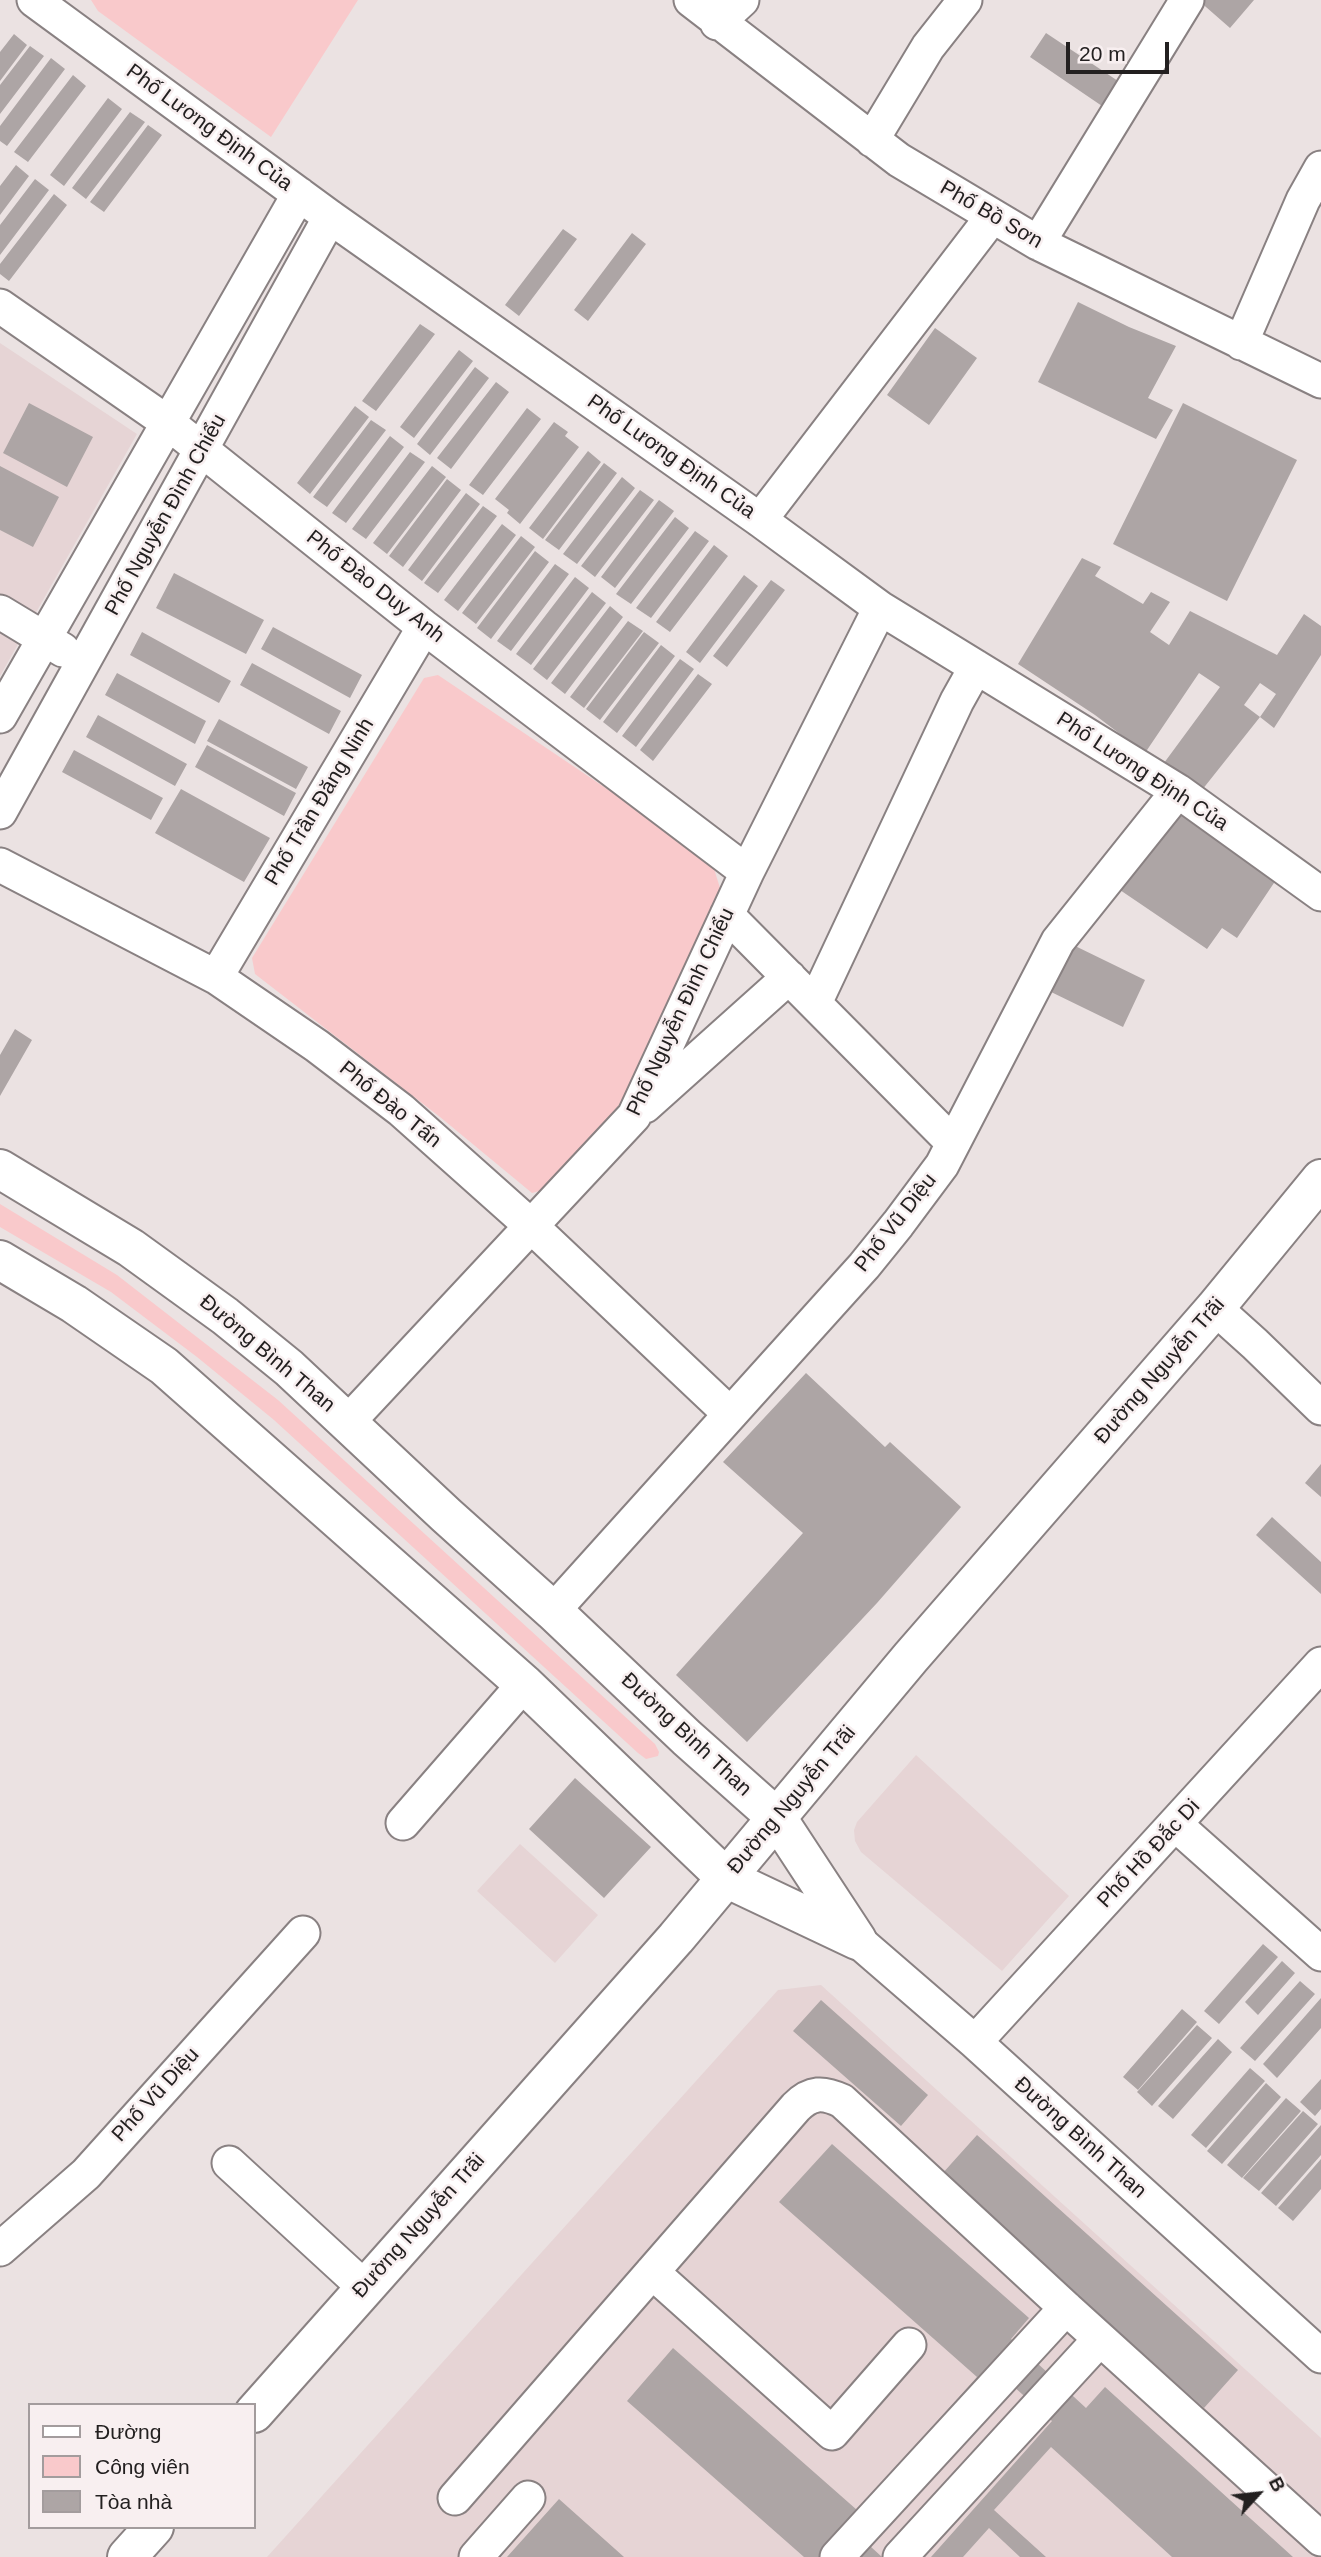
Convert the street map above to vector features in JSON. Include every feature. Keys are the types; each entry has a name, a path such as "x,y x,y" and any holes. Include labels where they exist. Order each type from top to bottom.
{"main road":[{"name":"Đường Bình Than","path":"0,1169 131,1248 173,1277 289,1368 687,1738 777,1818 857,1940"},
{"name":"Đường Nguyễn Trãi","path":"256,2411 726,1878 911,1657 1215,1308 1321,1179"},
{"path":"0,1260 74,1304 164,1366 524,1684 726,1878 857,1940"},
{"path":"127,2557 151,2529"}],"street":[{"name":"Phố Bồ Sơn","path":"691,0 717,23 899,160 992,217 1038,243 1321,381"},
{"path":"717,23 741,0"},
{"path":"872,140 928,47 965,0"},
{"path":"1038,243 1188,0"},
{"name":"Phố Lương Định Của","path":"46,4 330,217 760,520 880,608 1178,791 1321,894"},
{"path":"1241,343 1303,200 1321,168"},
{"name":"Phố Nguyễn Đình Chiểu","path":"0,716 299,194"},
{"name":"Phố Nguyễn Đình Chiểu","path":"0,812 330,217"},
{"path":"760,520 992,217"},
{"name":"Phố Đào Duy Anh","path":"0,306 167,422 424,627 747,872"},
{"name":"Phố Nguyễn Đình Chiểu","path":"347,1423 634,1116 747,872 880,608"},
{"path":"0,612 83,663"},
{"name":"Phố Trần Đăng Ninh","path":"216,977 424,627"},
{"path":"815,1003 957,701 976,667"},
{"name":"Phố Vũ Diệu","path":"553,1611 898,1224 942,1165 1058,941 1178,791"},
{"name":"Phố Đào Tấn","path":"0,865 216,977 317,1046 401,1110 530,1225 730,1414"},
{"path":"727,915 952,1142"},
{"path":"634,1116 789,976"},
{"path":"1215,1308 1321,1408"},
{"name":"Phố Hồ Đắc Di","path":"975,2042 1321,1664"},
{"path":"403,1823 524,1684"},
{"path":"1176,1825 1321,1954"},
{"name":"Phố Vũ Diệu","path":"0,2249 86,2174 303,1933"},
{"name":"Đường Bình Than","path":"857,1940 975,2042 1321,2356"},
{"path":"455,2498 804,2099 816,2094 828,2095 842,2101 1321,2539"},
{"path":"229,2163 365,2287"},
{"path":"652,2272 832,2433 909,2345"},
{"path":"837,2557 1066,2308"},
{"path":"900,2557 1100,2339"},
{"path":"477,2557 528,2498"}],"shaded area":[{"path":"0,343 137,434 0,676"},
{"path":"916,1755 1069,1896 1002,1971 861,1852 855,1841 854,1830 857,1822"},
{"path":"520,1844 598,1915 555,1963 477,1891"},
{"path":"821,1985 1321,2438 1321,2557 267,2557 778,1990"}],"green space":[{"path":"91,0 358,0 271,137 98,11"},
{"path":"438,675 711,859 720,888 632,1105 557,1186 532,1193 440,1117 255,974 252,958 424,678"},
{"path":"0,1204 117,1275 278,1400 655,1744 658,1756 646,1759 638,1753 274,1420 197,1357 111,1292 0,1227"}],"building":[{"path":"1198,0 1254,0 1230,28"},
{"path":"1046,33 1118,81 1102,106 1030,57"},
{"path":"14,34 27,45 0,81 0,52"},
{"path":"30,46 44,56 0,114 0,85"},
{"path":"51,58 65,69 7,146 0,141 0,126"},
{"path":"73,75 86,86 28,162 14,152"},
{"path":"108,98 122,109 64,186 50,175"},
{"path":"130,112 145,122 86,199 72,188"},
{"path":"148,125 162,135 104,212 90,202"},
{"path":"16,165 29,176 0,215 0,186"},
{"path":"35,179 49,190 0,255 0,225"},
{"path":"54,194 67,205 9,281 0,274 0,264"},
{"path":"563,229 577,239 519,316 505,305"},
{"path":"632,233 646,244 588,321 574,310"},
{"path":"1078,302 1176,346 1148,398 1173,410 1156,439 1038,382"},
{"path":"420,324 435,334 376,411 362,401"},
{"path":"935,328 977,358 929,425 887,395"},
{"path":"459,350 473,361 414,438 400,427"},
{"path":"475,367 489,378 430,455 417,444"},
{"path":"496,382 509,392 451,469 437,458"},
{"path":"29,403 93,437 67,487 3,453"},
{"path":"1183,403 1297,460 1227,601 1113,544"},
{"path":"355,406 369,417 310,494 297,483"},
{"path":"527,408 541,419 483,495 469,485"},
{"path":"371,420 386,430 327,507 313,497"},
{"path":"554,422 568,432 565,436 579,447 520,524 507,513 509,510 495,499"},
{"path":"390,436 404,447 346,523 332,513"},
{"path":"588,451 601,462 543,539 529,528"},
{"path":"410,452 425,462 366,539 352,529"},
{"path":"604,463 617,473 559,550 545,540"},
{"path":"0,466 59,497 33,547 0,530"},
{"path":"432,466 446,477 387,554 373,543"},
{"path":"622,477 635,488 577,564 563,554"},
{"path":"447,479 461,490 403,567 389,556"},
{"path":"640,490 654,500 595,577 581,566"},
{"path":"466,493 480,504 422,581 408,570"},
{"path":"659,500 674,511 615,588 601,577"},
{"path":"483,506 497,516 438,593 424,583"},
{"path":"675,517 689,528 631,604 616,594"},
{"path":"502,524 516,535 458,611 444,600"},
{"path":"695,531 709,541 651,618 636,608"},
{"path":"521,536 535,547 476,624 462,613"},
{"path":"714,545 728,556 670,632 656,622"},
{"path":"535,551 549,562 491,639 477,628"},
{"path":"1082,558 1101,567 1095,576 1143,604 1151,592 1170,602 1150,632 1169,645 1190,611 1277,655 1304,614 1321,626 1321,655 1274,728 1260,717 1202,790 1164,763 1220,687 1199,673 1145,753 1095,715 1018,664","holes":["1260,683 1276,694 1260,717 1244,705"]},
{"path":"555,564 569,574 511,651 497,641"},
{"path":"174,573 264,620 246,654 156,608"},
{"path":"744,575 758,586 700,663 686,652"},
{"path":"575,577 589,588 531,665 516,654"},
{"path":"771,580 785,590 727,667 713,656"},
{"path":"592,592 606,603 547,680 533,669"},
{"path":"610,606 623,617 565,694 551,683"},
{"path":"628,621 643,631 584,708 570,697"},
{"path":"273,627 362,675 350,698 261,649"},
{"path":"142,632 231,681 219,703 130,655"},
{"path":"644,632 659,643 600,720 586,709"},
{"path":"661,645 675,656 617,733 603,722"},
{"path":"680,659 694,669 636,747 622,736"},
{"path":"252,663 341,711 329,734 240,685"},
{"path":"117,673 206,721 195,744 105,695"},
{"path":"698,674 712,684 653,761 640,750"},
{"path":"98,715 187,764 175,786 86,737"},
{"path":"219,719 308,767 296,789 207,741"},
{"path":"207,745 296,793 284,816 195,767"},
{"path":"74,750 163,798 151,820 62,772"},
{"path":"181,789 270,838 244,882 155,833"},
{"path":"1180,800 1248,847 1241,857 1260,871 1282,871 1237,938 1222,928 1207,949 1120,890"},
{"path":"1069,943 1145,980 1123,1027 1047,990"},
{"path":"15,1029 32,1040 0,1096 0,1055"},
{"path":"806,1373 885,1447 890,1442 961,1507 877,1603 747,1742 676,1675 803,1533 723,1462"},
{"path":"1321,1464 1321,1497 1305,1483"},
{"path":"1272,1517 1321,1562 1321,1594 1256,1535"},
{"path":"575,1778 651,1847 604,1898 529,1829"},
{"path":"1263,1944 1278,1957 1219,2024 1204,2011"},
{"path":"1282,1961 1295,1973 1258,2015 1245,2002"},
{"path":"1300,1981 1315,1994 1255,2061 1240,2048"},
{"path":"1321,1998 1321,2028 1277,2078 1263,2064"},
{"path":"821,2000 928,2095 901,2126 793,2031"},
{"path":"1182,2009 1197,2022 1138,2090 1123,2077"},
{"path":"1197,2025 1212,2038 1152,2106 1137,2092"},
{"path":"1218,2039 1232,2052 1173,2119 1158,2106"},
{"path":"1250,2068 1265,2081 1206,2148 1191,2135"},
{"path":"1321,2079 1321,2109 1315,2116 1300,2102"},
{"path":"1266,2083 1281,2097 1222,2164 1207,2151"},
{"path":"1286,2098 1301,2111 1242,2178 1227,2165"},
{"path":"1303,2111 1318,2124 1259,2191 1243,2178"},
{"path":"1321,2125 1321,2155 1276,2206 1261,2193"},
{"path":"977,2135 1238,2370 1204,2408 942,2174"},
{"path":"832,2144 1029,2318 1011,2339 1086,2408 1105,2387 1293,2557 1172,2557 1051,2447 994,2510 1046,2557 1020,2557 989,2528 963,2557 931,2557 1052,2421 1002,2376 859,2536 882,2557 804,2557 627,2401 673,2348 857,2510 977,2377 779,2202"},
{"path":"1321,2159 1321,2189 1293,2221 1278,2208"},
{"path":"559,2499 624,2557 507,2557"}]}
